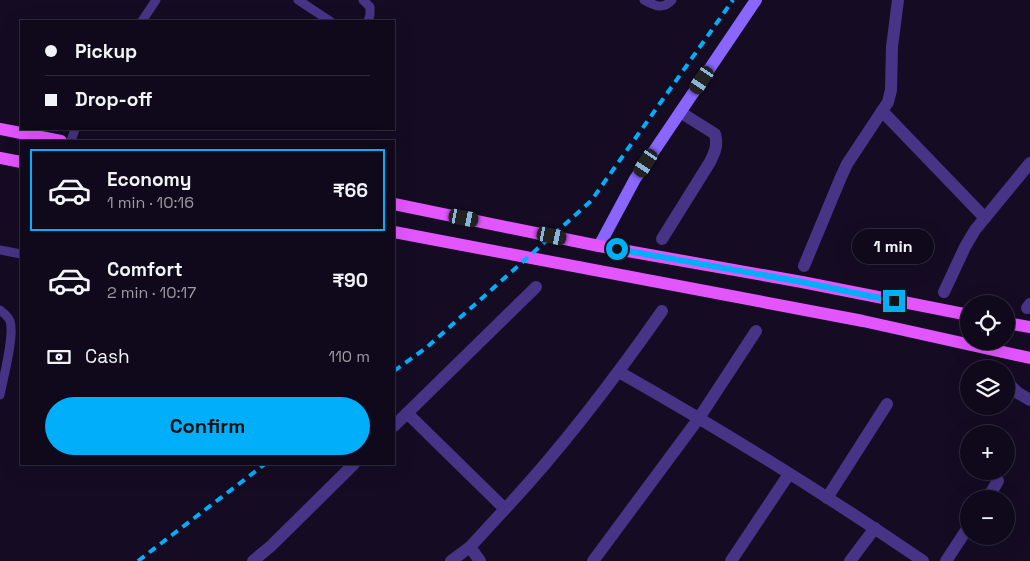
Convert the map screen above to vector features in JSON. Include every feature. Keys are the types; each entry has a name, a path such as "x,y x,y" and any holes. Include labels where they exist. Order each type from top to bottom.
{"main road":[{"path":"0,129 56,140"},
{"path":"0,158 20,162"},
{"path":"395,204 599,246 802,282 960,314"},
{"path":"395,232 863,321 1030,358"},
{"path":"1015,324 1030,327"}],"street":[{"path":"599,246 635,179 756,0"},
{"path":"804,266 840,177 888,102 891,90 892,47 898,0"},
{"path":"662,239 716,150 717,141 715,134 680,112"},
{"path":"882,112 985,218"},
{"path":"944,292 965,247 985,218 1030,163"},
{"path":"395,425 536,287"},
{"path":"451,561 470,547 574,430 619,372 662,311"},
{"path":"593,561 699,418 756,331"},
{"path":"619,372 699,418 875,528 923,561"},
{"path":"1015,390 1030,400"},
{"path":"827,498 887,404"},
{"path":"407,413 505,509"},
{"path":"252,561 271,546 353,465"},
{"path":"731,561 788,474"},
{"path":"992,490 998,481"},
{"path":"850,561 875,528"},
{"path":"946,561 960,540"},
{"path":"470,547 480,561"}],"lane":[{"path":"143,20 156,0"},
{"path":"298,0 328,20"},
{"path":"363,0 370,7 368,20"},
{"path":"644,0 661,7 667,5 672,0"},
{"path":"0,250 20,254"},
{"path":"0,310 11,323 11,336 0,395"}],"railway":[{"path":"395,370 426,348 591,201 733,0"},
{"path":"138,561 264,465"}],"route":[{"path":"617,249 802,282 894,301"}]}
